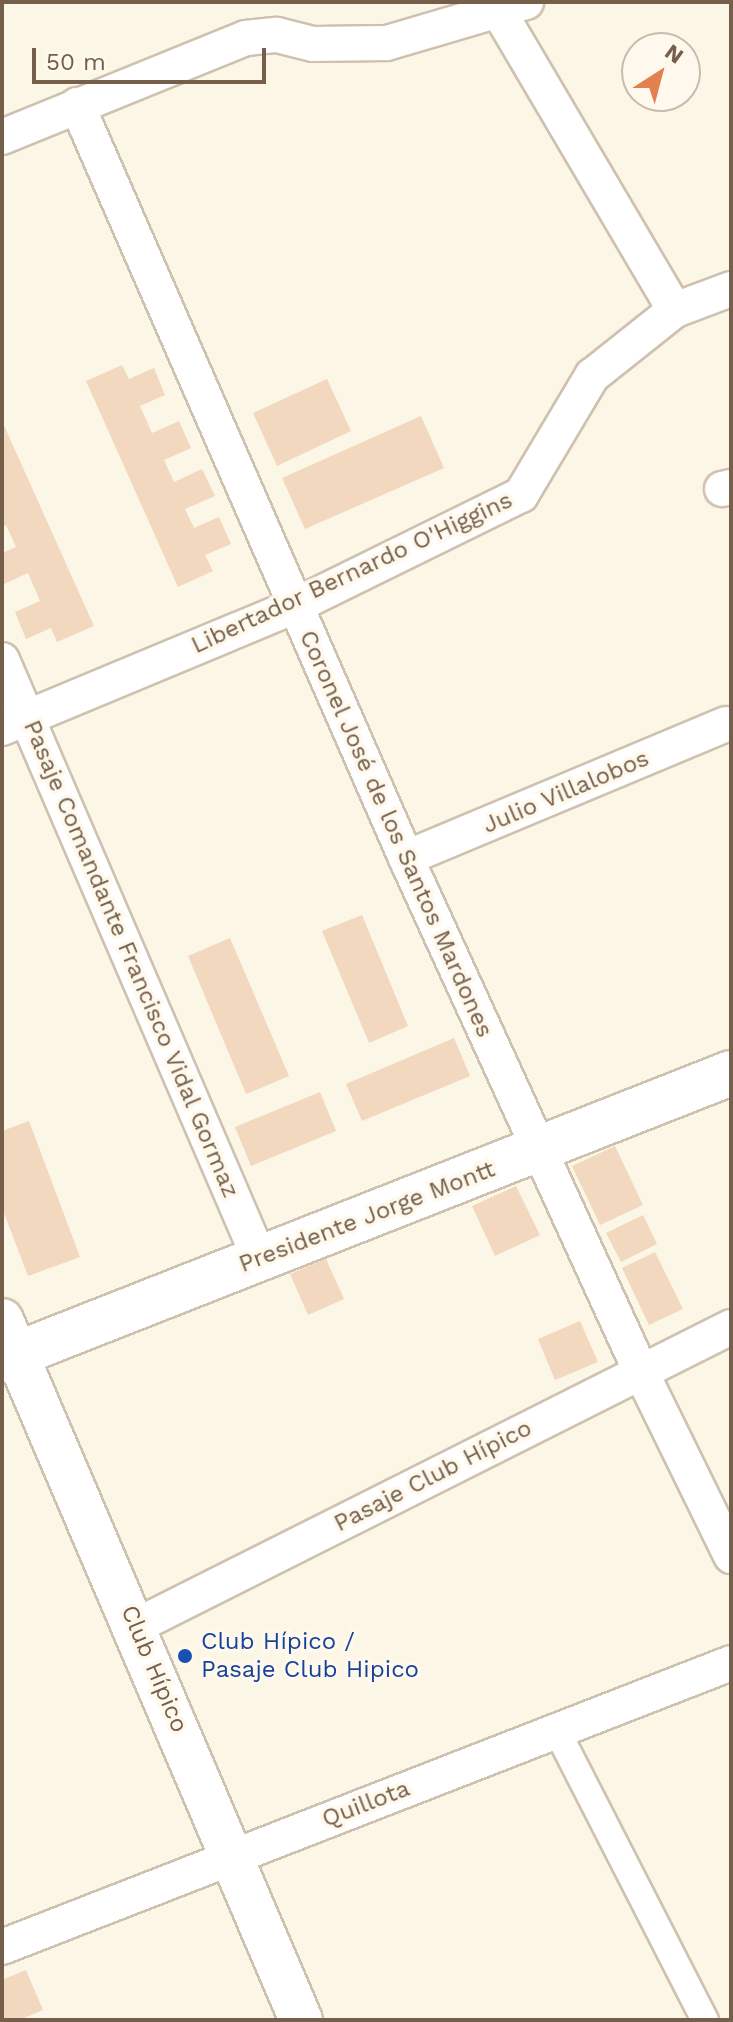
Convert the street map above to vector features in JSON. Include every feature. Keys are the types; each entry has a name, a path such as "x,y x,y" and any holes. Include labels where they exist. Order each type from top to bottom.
{"main road":[{"name":"Presidente Jorge Montt","path":"7,1345 260,1260 731,1073"}],"street":[{"path":"2,137 246,38 277,35 313,44 387,43 512,6 675,310"},
{"name":"Coronel José de los Santos Mardones","path":"77,105 537,1150 731,1556"},
{"name":"Libertador Bernardo O'Higgins","path":"15,723 295,606 521,495 592,376 675,310 731,289"},
{"name":"Pasaje Comandante Francisco Vidal Gormaz","path":"2,660 15,723 260,1260"},
{"name":"Julio Villalobos","path":"406,858 726,724"},
{"name":"Pasaje Club Hípico","path":"136,1626 731,1327"},
{"name":"Club Hípico","path":"7,1345 136,1626 301,2020"},
{"name":"Quillota","path":"2,1947 731,1663"},
{"path":"557,1731 705,2020"}],"building":[{"path":"122,365 129,379 154,368 165,395 140,406 152,433 179,421 191,448 164,460 174,482 202,469 215,496 185,509 194,528 219,517 231,544 205,555 213,571 178,587 86,381"},
{"path":"327,379 351,431 277,466 253,413"},
{"path":"421,416 444,468 305,529 282,478"},
{"path":"2,421 94,626 57,642 51,628 26,639 15,612 40,601 28,573 2,585 2,553 16,547 6,525 2,527"},
{"path":"362,915 408,1026 369,1043 322,931"},
{"path":"230,938 289,1076 246,1094 188,956"},
{"path":"454,1038 470,1076 362,1121 346,1084"},
{"path":"320,1092 336,1131 251,1166 235,1127"},
{"path":"29,1121 80,1257 28,1276 2,1208 2,1131"},
{"path":"615,1146 643,1205 600,1225 572,1166"},
{"path":"516,1186 540,1235 495,1256 472,1206"},
{"path":"643,1215 657,1244 621,1262 606,1233"},
{"path":"655,1252 683,1309 649,1325 622,1268"},
{"path":"326,1259 344,1299 308,1315 290,1274"},
{"path":"580,1321 598,1362 555,1380 538,1339"},
{"path":"26,1970 43,2010 19,2020 2,2020 2,1980"}],"place":[{"name":"Club Hípico / Pasaje Club Hipico","path":"185,1656"}]}
